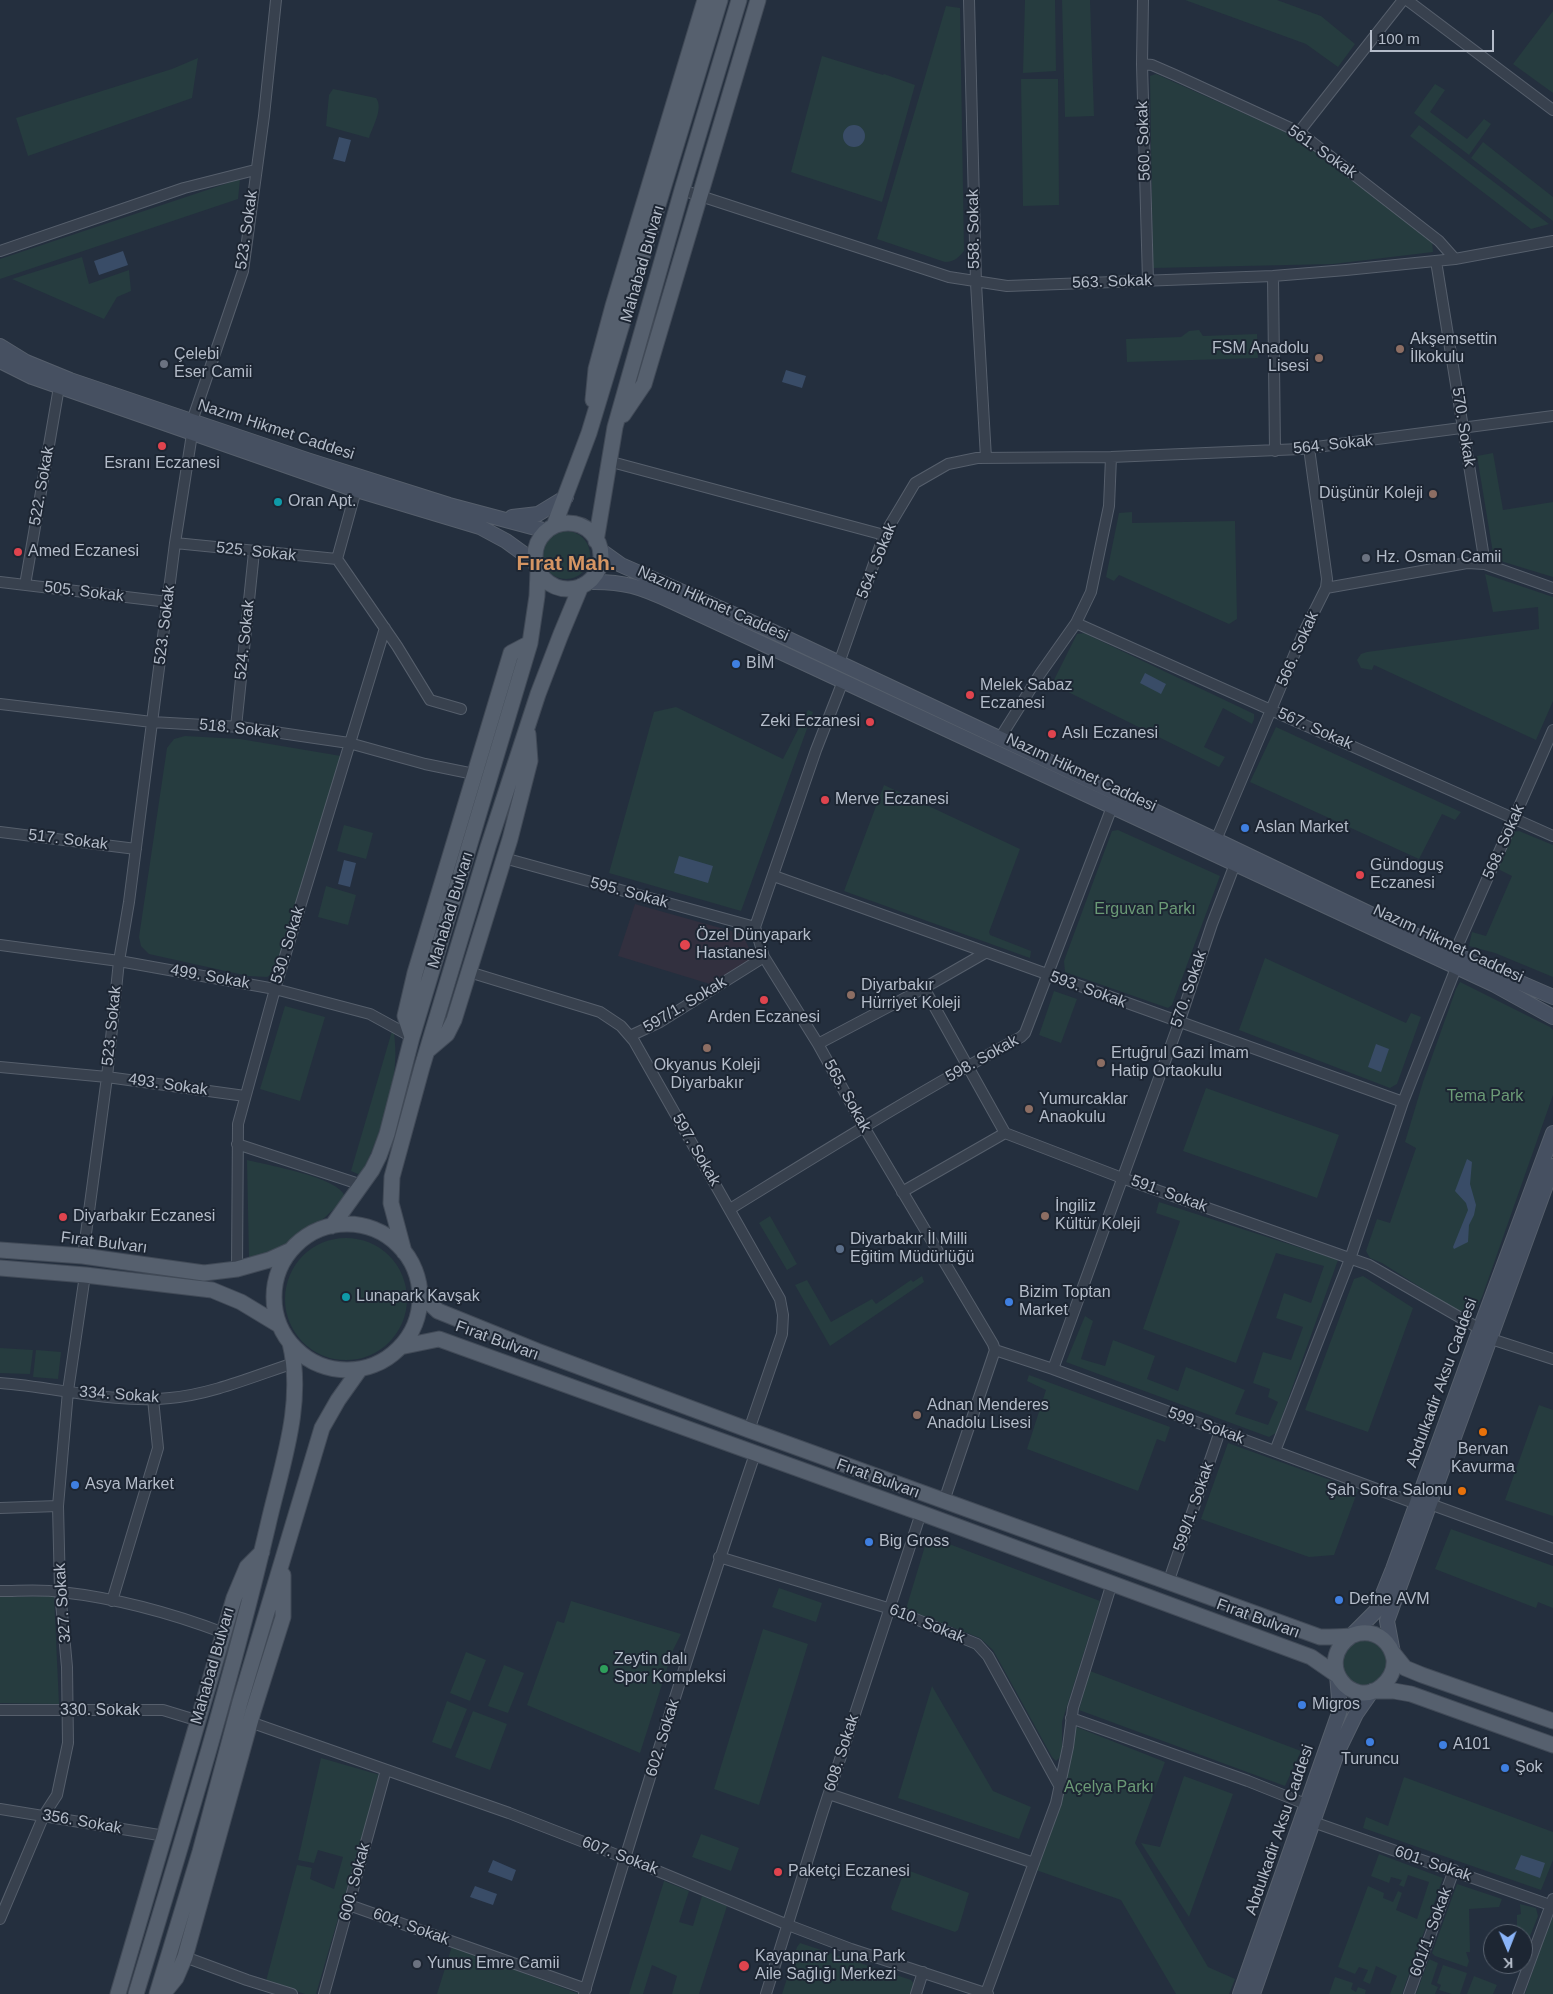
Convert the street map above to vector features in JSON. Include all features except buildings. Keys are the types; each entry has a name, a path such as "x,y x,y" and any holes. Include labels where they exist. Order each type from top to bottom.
{"main road":[{"path":"590,433 596,368 705,0"},
{"name":"Mahabad Bulvarı","path":"550,529 566,497 590,433 720,0"},
{"name":"Mahabad Bulvarı","path":"598,546 608,461 615,427 682,190 739,0"},
{"path":"615,427 644,384 758,0"},
{"name":"Nazım Hikmet Caddesi","path":"0,346 26,362 46,371 356,490 480,527 506,541 537,566"},
{"name":"Nazım Hikmet Caddesi","path":"0,361 60,387 449,505 550,529"},
{"path":"495,517 524,517 538,514 566,497"},
{"path":"573,524 582,527 590,533 598,546 598,568 584,584 572,589 557,587 544,579 537,566 537,545 550,529 573,524"},
{"name":"Nazım Hikmet Caddesi","path":"598,546 621,564 1000,738 1454,954 1553,997"},
{"name":"Mahabad Bulvarı","path":"332,1226 362,1185 379,1156 387,1134 412,1037 530,643 537,596 537,566"},
{"name":"Nazım Hikmet Caddesi","path":"584,584 619,582 645,589 1523,999 1553,1017"},
{"name":"Mahabad Bulvarı","path":"404,1252 391,1203 392,1178 427,1051 488,848 560,634 584,584"},
{"path":"412,1037 405,1016 407,1007 474,774 511,653 530,643"},
{"path":"427,1051 447,1034 454,1020 504,858 530,761 528,726"},
{"name":"Abdulkadir Aksu Caddesi","path":"1392,1653 1387,1621 1423,1504 1480,1329 1553,1134"},
{"name":"Abdulkadir Aksu Caddesi","path":"1351,1636 1376,1611 1423,1504 1491,1339 1553,1166"},
{"path":"352,1224 372,1229 390,1238 404,1252 418,1279 420,1294 418,1313 412,1331 400,1347 382,1361 360,1369 341,1370 322,1366 304,1357 290,1343 279,1325 274,1302 276,1278 290,1250 309,1235 332,1226 352,1224"},
{"name":"Fırat Bulvarı","path":"0,1250 83,1256 204,1273 237,1269 270,1260 290,1250"},
{"name":"Fırat Bulvarı","path":"0,1268 84,1275 212,1290 241,1302 279,1325"},
{"path":"200,1288 210,1286 211,1283 211,1279 204,1273"},
{"name":"Fırat Bulvarı","path":"420,1294 438,1311 749,1430 1320,1638 1351,1636"},
{"name":"Fırat Bulvarı","path":"400,1347 439,1339 1312,1657 1337,1675"},
{"name":"Mahabad Bulvarı","path":"136,1994 253,1589 292,1427 294,1362 290,1343"},
{"path":"157,1994 197,1861 240,1702 322,1428 338,1400 360,1369"},
{"path":"118,1994 234,1598 247,1566 262,1552"},
{"path":"163,1994 176,1978 185,1957 250,1722 283,1617 283,1556"},
{"path":"1372,1691 1388,1681 1393,1672 1394,1662 1388,1644 1380,1637 1371,1633 1360,1632 1351,1636 1338,1648 1334,1657 1337,1675 1341,1682 1355,1691 1372,1691 1394,1691 1411,1694 1553,1745"},
{"path":"1392,1653 1405,1668 1553,1721"},
{"name":"Abdulkadir Aksu Caddesi","path":"1240,1994 1340,1710 1337,1675"},
{"name":"Abdulkadir Aksu Caddesi","path":"1253,1994 1336,1753 1356,1714 1372,1691"}],"street":[{"name":"523. Sokak","path":"83,1256 119,961 136,848 192,427 243,271 255,170 264,116 276,0"},
{"name":"558. Sokak","path":"968,0 976,283 986,458"},
{"name":"560. Sokak","path":"1143,0 1142,64 1148,281"},
{"path":"1299,132 1403,0"},
{"path":"1408,0 1553,110"},
{"name":"561. Sokak","path":"1142,64 1175,75 1299,132 1440,241 1455,259"},
{"path":"0,250 184,188 255,170"},
{"name":"563. Sokak","path":"682,190 949,277 976,283 1007,286 1273,276 1455,259 1553,241"},
{"name":"570. Sokak","path":"1436,261 1485,564"},
{"path":"1273,276 1275,451"},
{"name":"522. Sokak","path":"26,585 60,387"},
{"name":"564. Sokak","path":"839,663 884,535 915,483 948,464 986,458 1111,457 1275,451 1553,416"},
{"name":"566. Sokak","path":"1216,840 1303,634 1326,588 1327,579 1309,448"},
{"path":"1000,738 1040,674 1076,623 1091,592 1109,506 1111,457"},
{"path":"608,461 884,535"},
{"path":"356,490 337,560 384,628 430,700 460,709"},
{"name":"525. Sokak","path":"175,544 337,560"},
{"name":"524. Sokak","path":"236,727 254,552"},
{"path":"1326,588 1467,563 1485,564 1553,588"},
{"name":"505. Sokak","path":"0,582 168,602"},
{"name":"567. Sokak","path":"1076,623 1515,817 1553,836"},
{"name":"530. Sokak","path":"237,1269 236,1144 238,1124 275,989 384,628"},
{"path":"755,928 816,750 844,681"},
{"name":"518. Sokak","path":"0,704 152,722 236,727 349,743 425,764 474,774"},
{"name":"568. Sokak","path":"1454,954 1553,730"},
{"name":"598. Sokak","path":"730,1209 864,1127 1025,1033 1112,807"},
{"name":"517. Sokak","path":"0,832 136,848"},
{"name":"595. Sokak","path":"504,858 755,928"},
{"name":"570. Sokak","path":"1053,1369 1235,864"},
{"name":"593. Sokak","path":"774,876 1178,1023 1403,1102"},
{"name":"565. Sokak","path":"755,928 764,957 818,1044 864,1127 995,1350"},
{"name":"499. Sokak","path":"0,945 119,961 275,989 370,1014 412,1037"},
{"path":"818,1044 924,988 985,953"},
{"name":"597/1. Sokak","path":"630,1036 660,1022 764,957"},
{"path":"1275,1452 1350,1259 1403,1102 1456,968"},
{"name":"597. Sokak","path":"468,972 600,1012 621,1026 630,1036 780,1299 783,1315 782,1334 749,1430"},
{"path":"902,1192 1005,1133 969,1065 924,988"},
{"name":"493. Sokak","path":"0,1067 106,1076 245,1096"},
{"name":"591. Sokak","path":"1005,1133 1122,1178 1369,1265 1480,1329"},
{"path":"236,1144 362,1185"},
{"name":"327. Sokak","path":"0,1919 44,1815 57,1795 68,1743 67,1667 60,1592 58,1506 68,1391 84,1275"},
{"path":"1491,1339 1553,1359"},
{"path":"944,1501 995,1350"},
{"name":"599. Sokak","path":"995,1350 1053,1369 1275,1452 1553,1549"},
{"name":"334. Sokak","path":"0,1383 137,1399 171,1398 228,1386 294,1362"},
{"path":"112,1601 158,1448 153,1398"},
{"name":"599/1. Sokak","path":"1168,1583 1220,1431"},
{"name":"602. Sokak","path":"585,1992 719,1557 755,1454"},
{"path":"0,1508 58,1506"},
{"name":"608. Sokak","path":"766,1994 921,1513"},
{"name":"610. Sokak","path":"719,1557 891,1609 977,1644 988,1656 1060,1787"},
{"path":"988,1994 1056,1803 1072,1718 1112,1583"},
{"path":"0,1591 60,1592 112,1601 193,1622 224,1633"},
{"name":"330. Sokak","path":"0,1710 67,1712 162,1710 199,1721"},
{"path":"1072,1718 1248,1781 1308,1805"},
{"name":"607. Sokak","path":"250,1722 509,1813 859,1952 988,1994"},
{"name":"600. Sokak","path":"324,1994 386,1770"},
{"path":"829,1794 1034,1863"},
{"name":"356. Sokak","path":"0,1809 165,1836"},
{"name":"601. Sokak","path":"1313,1822 1552,1903"},
{"name":"601/1. Sokak","path":"1409,1994 1454,1870"},
{"path":"1518,1994 1552,1903"},
{"name":"604. Sokak","path":"349,1905 585,1992"},
{"path":"185,1957 292,1994"},
{"path":"916,1994 923,1972"}],"shaded area":[{"name":"Özel Dünyapark Hastanesi","path":"635,904 742,934 754,958 710,984 618,956"}],"green space":[{"path":"1025,0 1055,0 1056,71 1023,73"},
{"path":"1062,0 1090,0 1094,116 1065,117"},
{"path":"1185,0 1277,0 1321,16 1355,44 1338,67 1306,44"},
{"path":"946,6 960,8 964,251 956,259 945,262 877,239"},
{"path":"1553,11 1553,93 1513,64"},
{"path":"822,56 915,85 882,202 791,172"},
{"path":"198,58 192,98 28,156 16,118 172,69"},
{"path":"1156,74 1301,139 1432,241 1433,252 1333,264 1153,268 1150,76"},
{"path":"1021,79 1058,79 1059,205 1023,206"},
{"path":"1435,84 1445,90 1430,112 1467,139 1484,119 1491,124 1469,155 1414,113"},
{"path":"333,89 376,98 379,107 369,138 326,126 329,95"},
{"path":"1419,125 1549,224 1531,229 1410,136"},
{"path":"1483,142 1553,197 1553,221 1471,158"},
{"path":"240,179 238,199 0,279 0,259"},
{"path":"82,257 89,284 129,270 131,291 117,297 104,319 12,279"},
{"path":"1199,330 1203,336 1257,334 1258,358 1127,362 1126,339 1181,337 1189,331"},
{"path":"1493,453 1503,510 1553,502 1553,577 1494,559 1477,456"},
{"path":"1132,512 1132,523 1235,521 1237,619 1229,624 1119,575 1114,581 1106,577 1119,513"},
{"path":"566,531 575,533 583,538 588,546 590,555 588,564 583,572 575,577 566,579 557,577 549,572 544,564 542,555 544,546 549,538 557,533"},
{"path":"1485,574 1553,597 1553,701 1536,740 1374,665 1372,670 1361,668 1357,660 1361,654 1367,652 1539,629 1538,607 1493,612"},
{"path":"1084,633 1254,714 1252,724 1223,708 1204,747 1225,757 1219,767 1052,684 1077,634"},
{"path":"676,707 783,759 808,710 813,712 741,911 609,873 654,712"},
{"path":"1276,727 1461,812 1455,820 1442,814 1419,859 1250,782"},
{"path":"185,736 240,739 341,756 276,971 267,977 248,976 149,954 141,946 139,937 167,748 174,739"},
{"path":"884,785 1020,849 989,932 990,935 1031,951 1030,958 844,891"},
{"path":"344,825 373,833 366,859 337,851"},
{"name":"Erguvan Parkı","path":"1118,830 1220,876 1172,1005 1168,1008 1065,972 1064,961 1112,831"},
{"path":"1519,831 1553,845 1553,977 1495,953 1469,946 1472,932 1486,936 1512,876 1498,869 1514,832"},
{"path":"326,886 356,895 348,925 318,917"},
{"path":"1265,958 1406,1023 1411,1013 1421,1017 1397,1084 1390,1088 1239,1030"},
{"name":"Tema Park","path":"1460,982 1553,1030 1553,1095 1482,1297 1473,1311 1464,1315 1382,1263 1370,1258 1366,1251 1377,1219 1390,1223 1416,1148 1405,1142 1423,1082"},
{"path":"1054,991 1077,999 1061,1043 1039,1035"},
{"path":"285,1006 325,1017 300,1101 260,1089"},
{"path":"392,1031 394,1032 395,1055 391,1088 383,1119 372,1149 361,1173 358,1174 351,1171"},
{"path":"1206,1088 1339,1135 1317,1198 1183,1151"},
{"path":"247,1160 317,1178 330,1183 340,1190 345,1197 326,1217 302,1235 275,1250 249,1258"},
{"path":"1159,1202 1338,1260 1276,1433 1269,1437 1066,1362 1085,1316 1093,1321 1081,1359 1105,1366 1113,1340 1155,1356 1147,1379 1178,1391 1186,1367 1245,1390 1235,1414 1268,1425 1278,1402 1268,1397 1270,1389 1253,1383 1263,1352 1291,1360 1303,1327 1276,1318 1284,1293 1311,1303 1324,1266 1276,1253 1236,1363 1143,1329 1180,1221 1156,1213"},
{"path":"770,1216 797,1264 787,1270 759,1223"},
{"path":"346,1238 369,1242 389,1256 403,1276 407,1299 403,1322 389,1342 369,1356 346,1360 323,1356 303,1342 289,1322 285,1299 289,1276 303,1256 323,1242"},
{"path":"922,1276 924,1282 830,1346 795,1285 807,1280 831,1322 872,1299 876,1304 911,1280 913,1282"},
{"path":"1363,1276 1413,1308 1368,1432 1305,1410 1354,1279"},
{"path":"0,1348 33,1350 30,1374 0,1373"},
{"path":"36,1350 61,1352 58,1379 33,1377"},
{"path":"1029,1375 1170,1427 1165,1442 1157,1439 1138,1491 1027,1449 1046,1390 1027,1381"},
{"path":"1539,1405 1553,1410 1553,1516 1505,1500"},
{"path":"1228,1443 1358,1490 1334,1555 1309,1557 1201,1519"},
{"path":"1451,1529 1553,1566 1553,1608 1538,1602 1536,1608 1435,1569"},
{"path":"928,1536 1100,1601 1062,1722 1062,1755 1056,1761 1052,1757 993,1650 980,1638 906,1609"},
{"path":"779,1588 822,1603 816,1622 772,1607"},
{"path":"54,1596 59,1704 0,1703 0,1597"},
{"name":"Zeytin dalı Spor Kompleksi","path":"571,1601 681,1634 673,1650 640,1753 527,1705 557,1621 564,1623"},
{"path":"763,1629 808,1644 759,1805 714,1789"},
{"path":"1359,1640 1369,1640 1383,1650 1387,1663 1383,1676 1377,1682 1369,1686 1359,1686 1345,1676 1341,1668 1341,1658 1351,1644"},
{"path":"466,1652 486,1660 470,1701 450,1693"},
{"path":"504,1665 524,1673 508,1713 488,1706"},
{"path":"1090,1671 1301,1751 1285,1786 1079,1710"},
{"path":"932,1686 993,1791 1031,1807 1019,1839 898,1798"},
{"path":"447,1701 467,1709 451,1749 432,1742"},
{"path":"473,1711 507,1724 490,1770 455,1757"},
{"name":"Açelya Parkı","path":"1074,1726 1165,1762 1135,1843 1208,1967 1235,1979 1229,1994 1176,1994 1121,1900 1036,1870 1065,1782"},
{"path":"321,1758 380,1775 316,1994 305,1994 266,1981 297,1865 312,1868 310,1879 334,1889 343,1857 318,1850 314,1863 298,1860"},
{"path":"1184,1776 1233,1794 1189,1917 1141,1843 1160,1847"},
{"path":"1404,1777 1553,1832 1553,1860 1541,1890 1363,1828 1366,1817 1388,1826"},
{"path":"701,1834 739,1848 731,1871 692,1857"},
{"path":"1379,1854 1443,1878 1402,1994 1390,1994 1397,1976 1376,1966 1370,1984 1363,1981 1368,1970 1359,1967 1355,1974 1338,1967 1368,1886 1384,1893 1383,1898 1393,1902 1398,1891 1402,1893 1396,1910 1417,1919 1429,1882 1408,1875 1404,1887 1399,1885 1402,1880 1391,1877 1389,1883 1371,1876"},
{"path":"907,1870 969,1893 958,1930 955,1932 892,1910 891,1907 904,1872"},
{"path":"664,1881 689,1891 679,1922 693,1926 702,1896 727,1906 699,1994 672,1994 677,1976 652,1965 643,1994 629,1994"},
{"path":"1457,1884 1502,1899 1499,1907 1469,1909 1470,1952 1466,1952 1469,1961 1467,1967 1435,1956 1432,1953"},
{"path":"1520,1904 1536,1908 1538,1916 1533,1928 1533,1924 1517,1924 1517,1915 1521,1914"},
{"path":"1551,1917 1553,1918 1553,1994 1525,1994"},
{"path":"800,1943 911,1980 914,1984 911,1994 782,1994"},
{"path":"452,1946 579,1994 437,1994"},
{"path":"1429,1959 1438,1963 1431,1984 1438,1987 1435,1994 1416,1994"},
{"path":"1443,1965 1467,1973 1460,1994 1439,1990 1441,1985 1437,1983"},
{"path":"1474,1976 1497,1985 1493,1994 1467,1994"},
{"path":"1335,1977 1353,1983 1351,1989 1356,1992 1358,1987 1366,1990 1365,1994 1329,1994"}],"water":[{"path":"854,125 862,128 865,136 862,144 854,147 846,144 843,136 846,128"},
{"path":"339,137 351,140 345,162 333,159"},
{"path":"123,251 128,265 99,275 94,261"},
{"path":"786,370 806,376 802,388 782,382"},
{"path":"1145,673 1166,684 1161,694 1140,683"},
{"path":"679,856 713,866 708,883 674,873"},
{"path":"344,860 356,863 350,887 338,884"},
{"path":"1376,1044 1389,1049 1381,1072 1368,1067"},
{"path":"1467,1159 1472,1162 1470,1184 1476,1205 1469,1225 1468,1242 1454,1249 1453,1247 1468,1210 1466,1203 1455,1191"},
{"path":"1521,1855 1545,1863 1540,1878 1515,1869"},
{"path":"493,1860 516,1870 512,1881 488,1872"},
{"path":"475,1886 497,1894 493,1905 470,1897"}],"place":[{"name":"Akşemsettin İlkokulu","path":"1400,349"},
{"name":"FSM Anadolu Lisesi","path":"1319,358"},
{"name":"Çelebi Eser Camii","path":"164,364"},
{"name":"Esranı Eczanesi","path":"162,446"},
{"name":"Düşünür Koleji","path":"1433,494"},
{"name":"Oran Apt.","path":"278,502"},
{"name":"Amed Eczanesi","path":"18,552"},
{"name":"Hz. Osman Camii","path":"1366,558"},
{"name":"BİM","path":"736,664"},
{"name":"Melek Sabaz Eczanesi","path":"970,695"},
{"name":"Zeki Eczanesi","path":"870,722"},
{"name":"Aslı Eczanesi","path":"1052,734"},
{"name":"Merve Eczanesi","path":"825,800"},
{"name":"Aslan Market","path":"1245,828"},
{"name":"Gündoguş Eczanesi","path":"1360,875"},
{"name":"Özel Dünyapark Hastanesi","path":"685,945"},
{"name":"Diyarbakır Hürriyet Koleji","path":"851,995"},
{"name":"Arden Eczanesi","path":"764,1000"},
{"name":"Okyanus Koleji Diyarbakır","path":"707,1048"},
{"name":"Ertuğrul Gazi İmam Hatip Ortaokulu","path":"1101,1063"},
{"name":"Yumurcaklar Anaokulu","path":"1029,1109"},
{"name":"İngiliz Kültür Koleji","path":"1045,1216"},
{"name":"Diyarbakır Eczanesi","path":"63,1217"},
{"name":"Diyarbakır İl Milli Eğitim Müdürlüğü","path":"840,1249"},
{"name":"Lunapark Kavşak","path":"346,1297"},
{"name":"Bizim Toptan Market","path":"1009,1302"},
{"name":"Adnan Menderes Anadolu Lisesi","path":"917,1415"},
{"name":"Bervan Kavurma","path":"1483,1432"},
{"name":"Asya Market","path":"75,1485"},
{"name":"Şah Sofra Salonu","path":"1462,1491"},
{"name":"Big Gross","path":"869,1542"},
{"name":"Defne AVM","path":"1339,1600"},
{"name":"Zeytin dalı Spor Kompleksi","path":"604,1669"},
{"name":"Migros","path":"1302,1705"},
{"name":"Turuncu","path":"1370,1742"},
{"name":"A101","path":"1443,1745"},
{"name":"Şok","path":"1505,1768"},
{"name":"Paketçi Eczanesi","path":"778,1872"},
{"name":"Yunus Emre Camii","path":"417,1964"},
{"name":"Kayapınar Luna Park Aile Sağlığı Merkezi","path":"744,1966"}],"district":[{"name":"Fırat Mah.","path":"566,564"}]}
